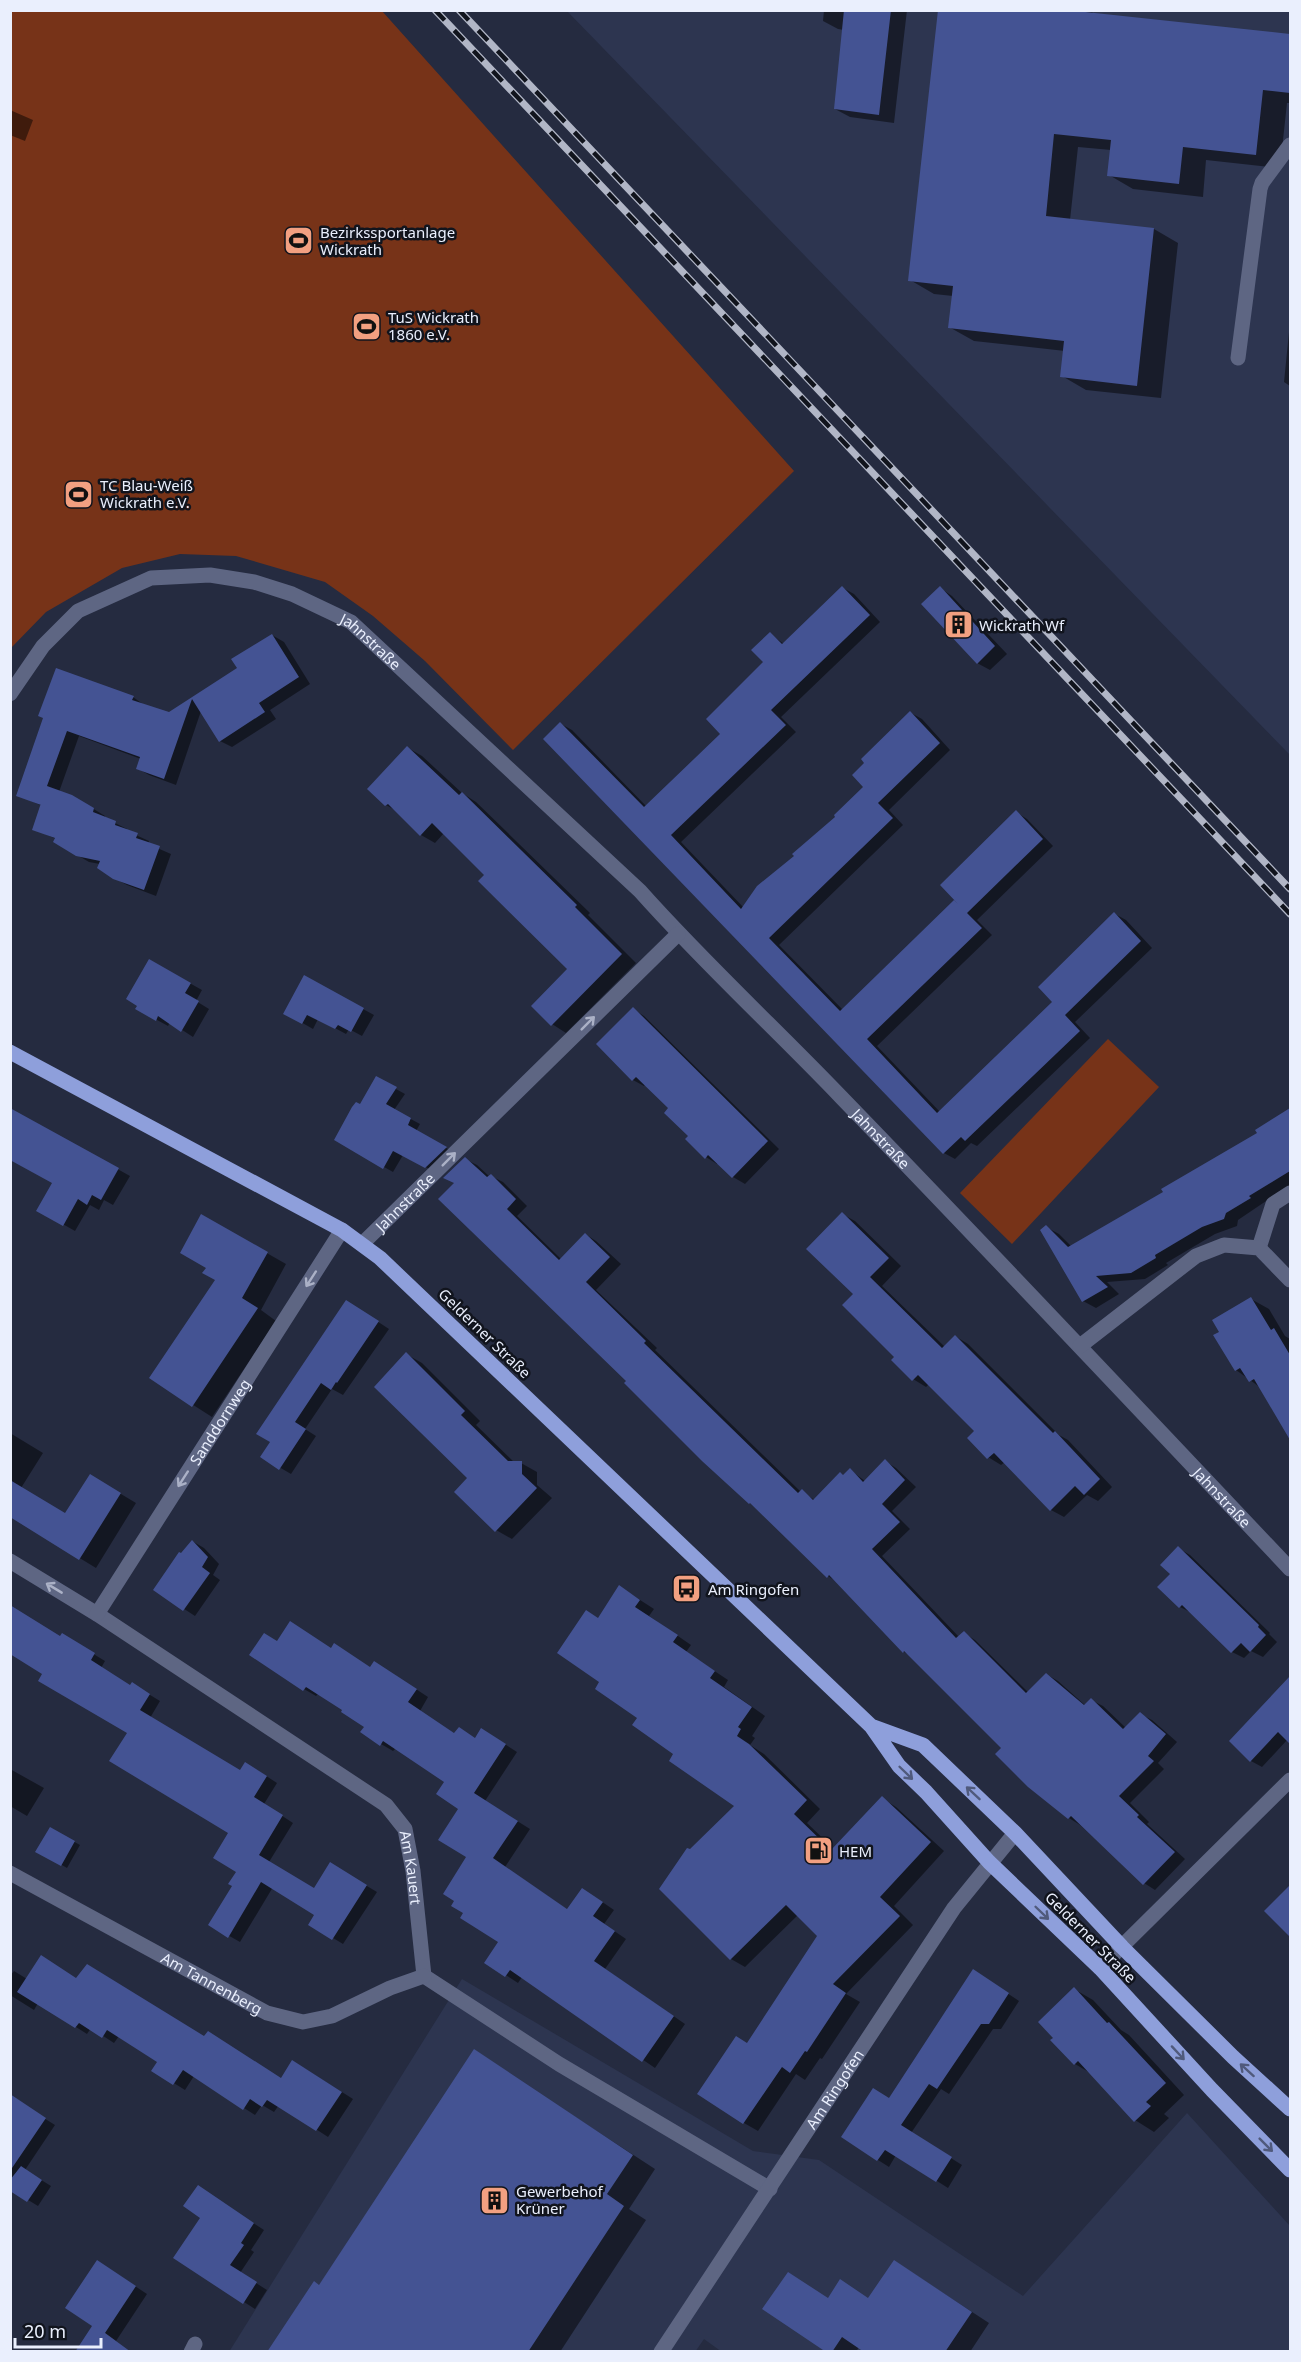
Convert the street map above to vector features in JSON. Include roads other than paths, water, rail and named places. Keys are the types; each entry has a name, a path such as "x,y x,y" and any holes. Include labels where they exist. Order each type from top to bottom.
{"main road":[{"name":"Gelderner Straße","path":"10,1052 342,1230 380,1258 872,1726 899,1766 926,1792 989,1862 1100,1968 1212,2090 1290,2170"},
{"name":"Gelderner Straße","path":"872,1726 923,1745 1015,1833 1122,1947 1233,2057 1290,2109"}],"street":[{"path":"1238,358 1260,189 1290,145"},
{"name":"Jahnstraße","path":"10,694 44,646 78,611 151,578 210,575 254,582 292,594 351,622 640,891 678,934 839,1095 1080,1346 1290,1569"},
{"name":"Jahnstraße","path":"362,1244 678,934"},
{"path":"1259,1248 1273,1204 1290,1193"},
{"name":"Sanddornweg","path":"97,1614 342,1230"},
{"path":"1080,1346 1196,1256 1224,1245 1259,1248 1290,1280"},
{"name":"Am Kauert","path":"10,1561 97,1614 386,1805 405,1829 413,1870 424,1977"},
{"path":"1100,1968 1290,1780"},
{"name":"Am Ringofen","path":"661,2352 954,1908 989,1862 1015,1833"},
{"name":"Am Tannenberg","path":"10,1873 267,2013 303,2022 332,2016 390,1988 424,1977"},
{"path":"424,1977 559,2064 770,2189"}],"railway":[{"path":"435,10 1290,914"},
{"path":"459,10 1290,889"}],"place":[{"name":"Bezirkssportanlage Wickrath","path":"299,241"},
{"name":"TuS Wickrath 1860 e.V.","path":"367,326"},
{"name":"TC Blau-Weiß Wickrath e.V.","path":"79,494"},
{"name":"Wickrath Wf","path":"958,625"},
{"name":"Am Ringofen","path":"687,1589"},
{"name":"HEM","path":"818,1851"},
{"name":"Gewerbehof Krüner","path":"495,2200"}]}
